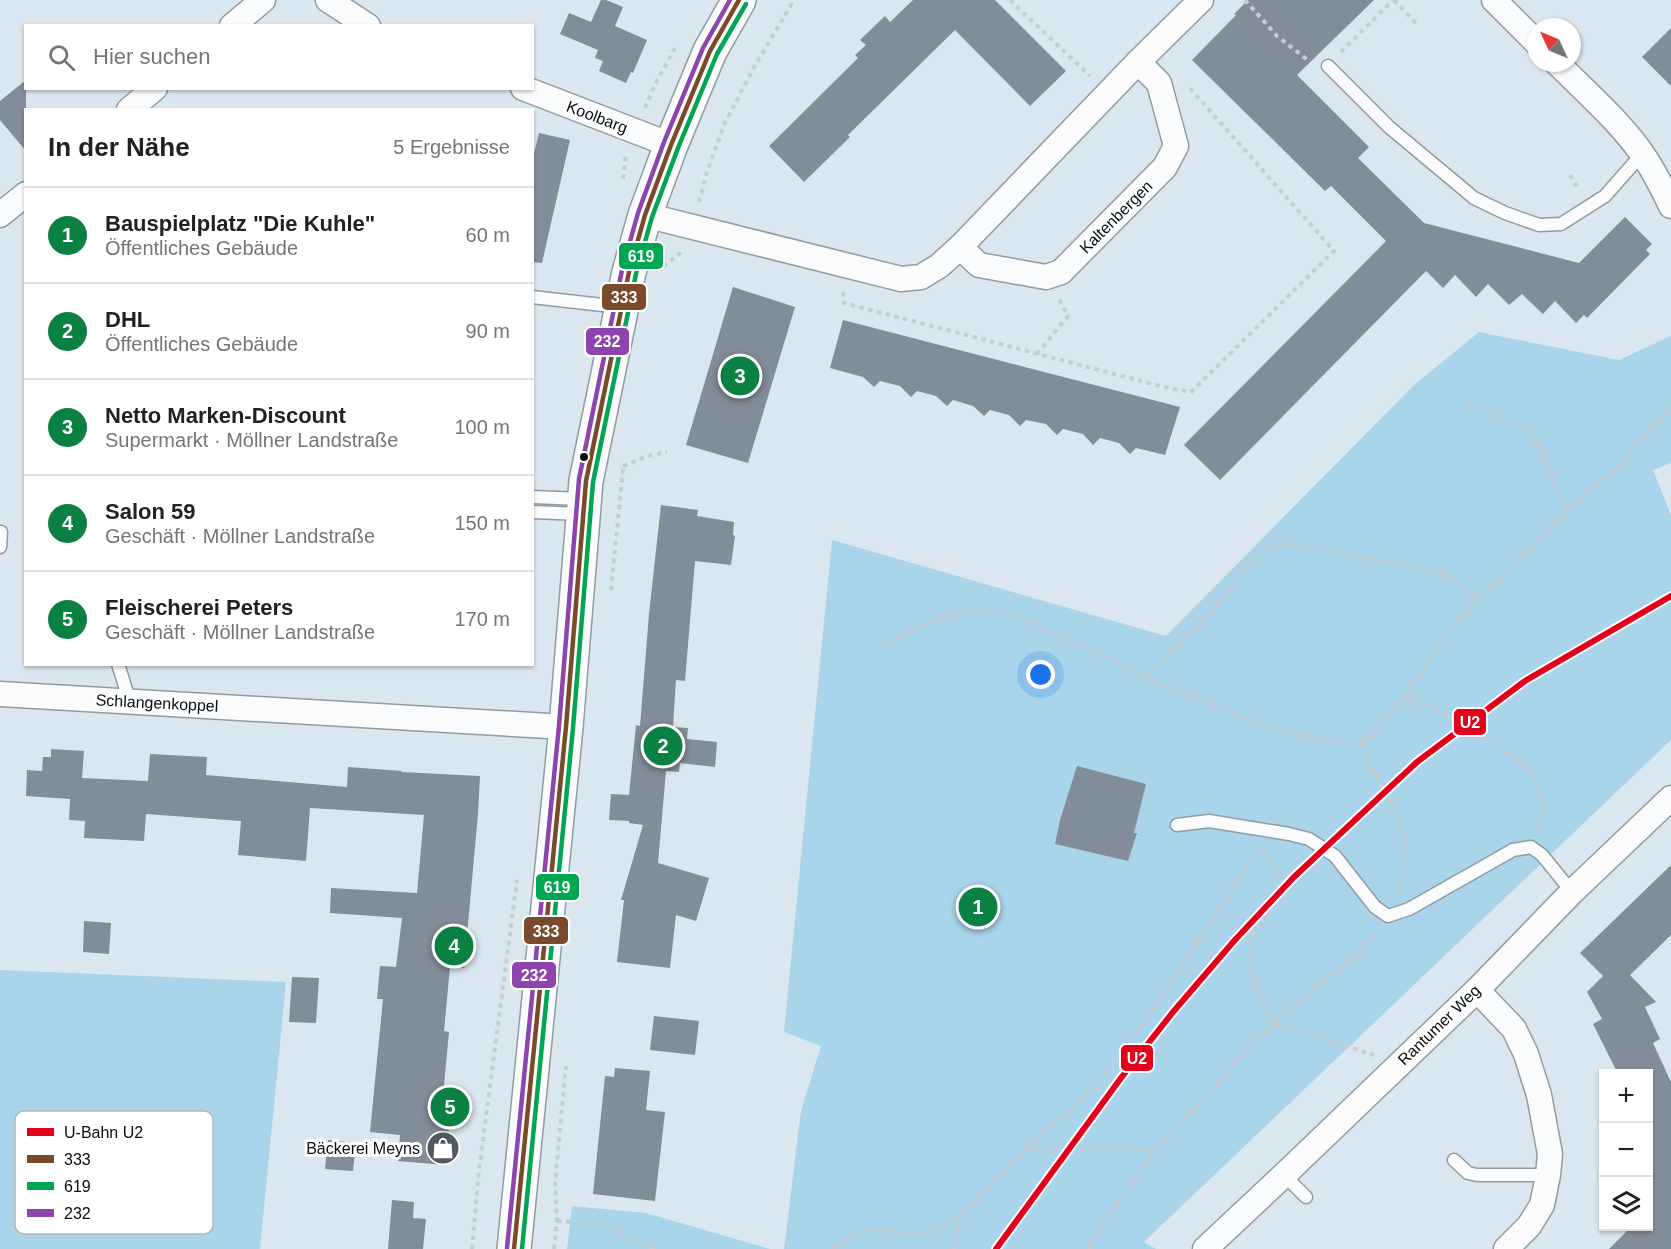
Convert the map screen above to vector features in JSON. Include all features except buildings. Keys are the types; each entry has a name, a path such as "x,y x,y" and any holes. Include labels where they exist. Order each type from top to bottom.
{"street":[{"path":"234,24 263,0"},
{"path":"328,0 365,24"},
{"path":"514,1249 566,727 583,506 589,461 621,307 645,215 670,145 710,51 739,0"},
{"path":"645,215 901,279 921,277 939,266 960,247 1201,0"},
{"path":"1494,0 1527,33"},
{"name":"Kaltenbergen","path":"1046,277 1061,272 1165,167 1176,146 1159,83 1138,62"},
{"path":"1566,72 1619,124 1642,154 1671,206"},
{"path":"131,108 153,90"},
{"name":"Koolbarg","path":"528,90 670,145"},
{"path":"0,215 24,196"},
{"path":"960,247 979,265 1046,277"},
{"name":"Schlangenkoppel","path":"0,694 566,727"},
{"name":"Rantumer Weg","path":"1204,1249 1477,990 1572,892 1671,798"},
{"path":"1477,990 1514,1029 1526,1054 1539,1095 1550,1154 1542,1205 1529,1226 1506,1249"}],"lane":[{"path":"1328,66 1389,127 1474,198 1505,213 1539,225 1561,224 1605,196 1642,154"},
{"path":"534,297 621,307"},
{"path":"534,497 583,506"},
{"path":"534,512 583,506"},
{"path":"0,547 1,532"},
{"path":"119,666 130,702"},
{"path":"1177,825 1209,822 1309,839 1335,856 1375,907 1388,916 1409,909 1513,850 1531,847 1542,855 1572,892"},
{"path":"1454,1160 1468,1173 1477,1175 1548,1175"},
{"path":"1284,1175 1306,1197"}],"path":[{"path":"697,208 724,125 753,69 794,0"},
{"path":"1010,0 1108,93"},
{"path":"1245,0 1277,36 1323,71 1393,0 1416,23"},
{"path":"843,264 844,303 1164,387 1191,392 1334,251 1188,85 1159,83"},
{"path":"656,275 663,266 686,248"},
{"path":"1037,354 1068,316 1046,277"},
{"path":"1468,403 1527,429 1541,450 1566,511"},
{"path":"888,642 933,620 985,609 1033,623 1144,677 1283,732 1338,742 1363,741 1406,697 1445,633 1566,511 1618,468 1671,408"},
{"path":"623,466 647,456 667,452"},
{"path":"610,596 624,454"},
{"path":"1144,677 1204,621 1249,565 1267,548 1294,544 1445,573 1478,598"},
{"path":"1406,697 1440,711 1474,730 1530,770 1544,801 1531,847"},
{"path":"1089,1249 1101,1225 1156,1150 1273,1023 1359,953 1388,916 1402,879 1405,833 1372,767 1363,741"},
{"path":"833,1249 844,1238 864,1230 890,1230 917,1234 940,1228 960,1218 1027,1147 1078,1103 1116,1060 1155,1007 1253,856 1263,848 1272,863 1280,887 1273,905 1260,919 1252,940 1251,962 1256,982 1273,1023"},
{"path":"472,1249 479,1170 517,879"},
{"path":"1273,1023 1401,1063"},
{"path":"554,1249 557,1221 555,1183 566,1065"},
{"path":"1027,1147 1156,1150"},
{"path":"952,1249 960,1218"},
{"path":"557,1221 600,1223 655,1249"}],"shaded area":[{"path":"1479,332 1619,360 1671,336 1671,463 1653,470 1671,515 1671,740 1144,1242 1156,1249 784,1249 801,1111 821,1046 784,1032 832,540 1166,636 1414,385"},
{"path":"0,970 286,982 260,1249 0,1249"},
{"path":"572,1206 646,1213 770,1249 567,1249"}],"metro line":[{"name":"U2","path":"996,1249 1121,1078 1173,1012 1234,941 1294,877 1417,762 1525,681 1671,596"}],"transit line":[{"name":"232","path":"507,1248 559,726 579,479 622,270 638,213 664,142 703,48 730,0"},
{"name":"333","path":"514,1249 566,727 586,481 629,272 645,215 710,51 739,0"},
{"name":"619","path":"522,1249 573,728 593,482 636,274 652,217 717,54 746,4"}],"place":[{"name":"Netto Marken-Discount","path":"740,376"},
{"name":"DHL","path":"663,746"},
{"name":"Bauspielplatz \"Die Kuhle\"","path":"978,907"},
{"name":"Salon 59","path":"454,946"},
{"name":"Fleischerei Peters","path":"450,1107"},
{"name":"Bäckerei Meyns","path":"443,1148"}]}
